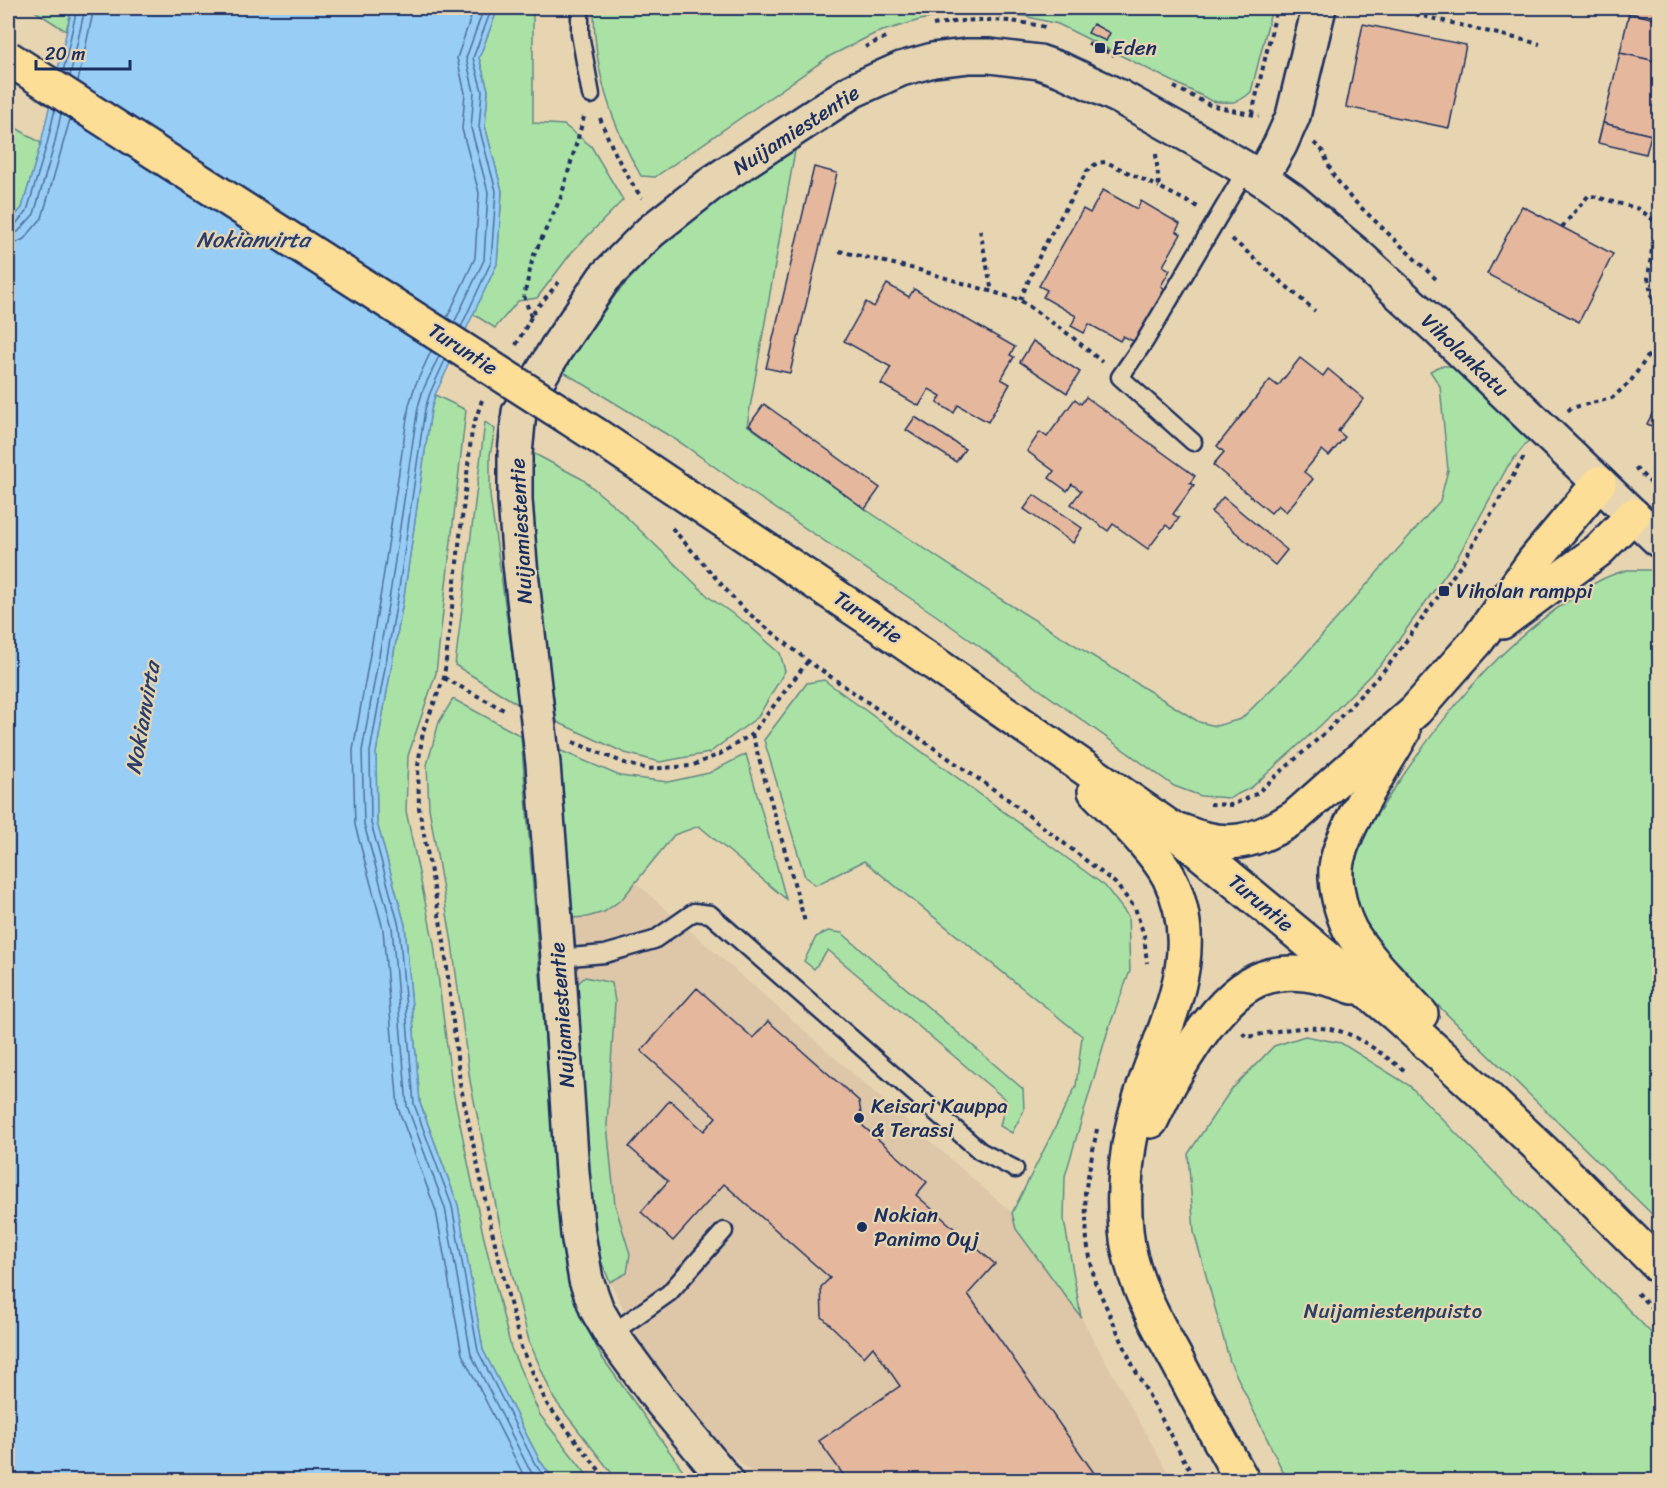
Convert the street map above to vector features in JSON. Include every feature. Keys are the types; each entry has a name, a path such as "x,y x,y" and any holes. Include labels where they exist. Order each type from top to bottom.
{"highway":[{"name":"Turuntie","path":"8,58 596,435 1054,745 1168,826 1370,993 1480,1091 1659,1267"},
{"path":"1168,826 1198,838 1220,843 1248,839 1275,830 1302,812 1416,710 1477,641 1534,561 1599,483"},
{"path":"1477,641 1599,549 1633,515"},
{"path":"1416,710 1344,839 1336,867 1339,898 1350,930 1426,1019 1480,1091"},
{"path":"1054,745 1146,847 1168,876 1181,907 1186,936 1184,965 1178,992 1139,1101 1125,1180 1126,1232 1137,1279 1160,1330 1242,1480"},
{"path":"1125,1180 1162,1097 1193,1045 1216,1014 1241,990 1262,978 1283,973 1313,975 1335,980 1370,993"}],"main road":[{"path":"1254,174 1288,128 1293,116 1319,8"},
{"name":"Nuijamiestentie","path":"726,1480 659,1400 610,1334 597,1310 586,1280 578,1234 572,1172 543,764 515,500 515,454 519,412 556,349 604,278 650,232 722,177 852,91 901,69 933,60 968,56 1039,62 1062,70 1120,98 1254,174"},
{"name":"Viholankatu","path":"1254,174 1291,199 1355,253 1659,541"}],"lane":[{"path":"580,8 580,34 591,95"},
{"path":"1192,442 1120,377 1254,174"},
{"path":"558,958 605,954 654,940 694,912 711,914 980,1152 1015,1168"},
{"path":"610,1334 669,1293 724,1231"}],"path":[{"path":"1277,8 1252,114 1306,136 1322,150 1332,175 1350,197 1444,286"},
{"path":"1389,8 1540,44"},
{"path":"591,95 611,146 642,199"},
{"path":"531,317 524,296 533,257 561,197 591,95"},
{"path":"1020,300 1042,248 1087,171 1097,164 1106,162 1160,187"},
{"path":"1562,227 1589,195 1639,209 1659,225"},
{"path":"980,230 992,292"},
{"path":"1659,235 1653,242 1648,278 1659,324"},
{"path":"839,251 918,270 1020,300 1071,336 1120,377"},
{"path":"1203,804 1232,805 1256,794 1328,730 1388,666 1463,562 1523,458 1571,408 1612,398 1630,382 1659,339"},
{"path":"1571,408 1579,415"},
{"path":"1627,461 1659,491"},
{"path":"669,525 742,608 808,661 1006,798 1114,884 1135,908 1144,935 1148,966 1156,982 1178,992"},
{"path":"572,742 627,764 648,769 692,766 752,734 808,661"},
{"path":"507,711 444,678 423,731 418,766 419,808 444,942 460,1083 492,1231 521,1347 547,1404 607,1480"},
{"path":"752,734 805,922"},
{"path":"1216,1014 1247,1037 1289,1029 1314,1028 1341,1032 1366,1045 1414,1077"},
{"path":"1636,1291 1659,1316"}],"shaded area":[{"path":"636,883 1012,1213 1016,1229 1081,1317 1172,1480 761,1480 728,1452 690,1412 646,1354 598,1254 571,918 587,917 622,899"}],"green space":[{"path":"30,8 72,8 66,31"},
{"path":"498,8 533,8 533,123 564,125 591,146 623,200 572,252 537,298 518,301 495,328 473,314 497,264 502,191 485,126 488,90 479,58"},
{"path":"594,8 1272,8 1251,92 1237,101 1228,102 1212,101 1058,24 1024,16 985,12 953,14 920,20 876,33 830,56 655,177 641,176 613,116 597,52"},
{"path":"8,123 41,143 22,208 8,224"},
{"path":"795,150 747,425 865,509 999,598 1199,722 1216,726 1241,719 1298,663 1440,501 1448,470 1440,386 1430,371 1440,366 1457,366 1529,440 1508,466 1457,558 1383,662 1322,724 1252,787 1230,798 1201,796 1174,786 937,616 681,443 562,371 616,294 651,256 691,220 730,190"},
{"path":"435,395 466,410 436,673 408,756 406,811 434,944 452,1086 483,1234 511,1348 540,1415 591,1480 554,1480 540,1461 483,1350 458,1205 420,1103 405,925 377,823 376,753 404,596"},
{"path":"485,422 495,429 490,455 490,496 519,705 455,665"},
{"path":"531,452 582,479 617,508 710,598 746,623 780,653 785,671 758,717 709,753 660,762 625,753 557,722 534,554 530,486"},
{"path":"1627,570 1653,570 1659,574 1659,1221 1376,945 1366,926 1354,889 1354,868 1358,848 1373,821 1428,740 1470,688 1493,663 1543,618 1597,582"},
{"path":"824,680 1105,886 1128,916 1130,971 1108,1030 1065,1176 1064,1220 1081,1317 1016,1229 1012,1213 1076,1086 1082,1036 864,861 816,885 805,877 764,740 807,683"},
{"path":"453,699 521,736 559,1215 567,1273 580,1313 601,1356 690,1480 617,1480 554,1399 529,1341 501,1230 470,1081 452,943 429,808 427,765 439,722"},
{"path":"559,750 620,776 668,782 709,773 746,754 786,899 699,826 674,835 622,899 604,912 587,917 571,918"},
{"path":"828,931 842,933 1023,1089 1024,1110 1012,1133 1000,1126 1006,1100 828,950 814,969 804,961 816,937"},
{"path":"585,977 612,983 615,1002 607,1125 615,1205 630,1254 627,1273 610,1282 598,1254 588,1198 575,986"},
{"name":"Nuijamiestenpuisto","path":"1305,1036 1341,1043 1410,1086 1659,1341 1659,1480 1287,1480 1230,1362 1194,1232 1188,1154 1230,1091 1274,1046"}],"water":[{"name":"Nokianvirta","path":"72,8 498,8 479,58 488,90 485,126 502,191 497,264 435,395 431,410 404,596 376,753 377,823 405,925 420,1103 458,1205 483,1350 540,1461 554,1480 8,1480 8,224 22,208 41,143"}],"building":[{"path":"1631,8 1660,8 1660,20 1629,13"},
{"path":"1629,13 1660,20 1660,62 1620,53"},
{"path":"1093,24 1110,33 1106,41 1088,33"},
{"path":"1363,24 1466,45 1449,128 1346,107"},
{"path":"1620,53 1660,62 1660,100 1651,135 1603,123"},
{"path":"1603,123 1651,135 1646,154 1598,143"},
{"path":"814,167 837,173 790,373 766,368"},
{"path":"1103,190 1137,209 1141,201 1180,224 1176,231 1181,234 1163,266 1170,270 1161,286 1165,289 1135,342 1123,336 1120,341 1089,324 1084,333 1071,326 1076,316 1043,297 1047,290 1039,286 1083,209 1090,213"},
{"path":"1522,206 1613,254 1579,322 1487,274"},
{"path":"887,284 909,297 914,289 1015,347 1010,355 1014,357 1001,379 1010,384 988,422 958,405 954,413 937,403 941,396 929,389 919,406 881,384 891,367 844,341 866,302 874,307"},
{"path":"1033,341 1080,372 1067,393 1020,362"},
{"path":"1300,358 1323,376 1328,369 1364,399 1338,431 1345,437 1329,456 1322,450 1304,472 1313,479 1286,512 1278,505 1271,513 1213,465 1224,452 1217,446 1270,380 1278,386"},
{"path":"1086,397 1195,476 1190,483 1194,485 1173,514 1179,518 1171,529 1166,525 1148,549 1113,524 1108,531 1071,504 1081,491 1072,484 1067,491 1049,478 1054,471 1027,451 1040,432 1047,437 1075,399 1081,404"},
{"path":"1660,398 1660,430 1647,424"},
{"path":"764,404 880,488 865,509 749,425"},
{"path":"915,417 965,449 956,462 906,430"},
{"path":"1034,495 1082,528 1073,543 1024,509"},
{"path":"1223,497 1287,550 1275,565 1211,512"},
{"name":"Nokian Panimo Oyj","path":"697,988 753,1038 768,1021 859,1101 863,1126 927,1182 916,1195 995,1264 968,1294 1099,1480 847,1480 819,1441 900,1386 873,1347 864,1357 822,1317 821,1287 830,1278 724,1184 673,1241 641,1212 668,1181 629,1147 670,1100 704,1131 716,1117 641,1051"}],"place":[{"name":"Eden","path":"1100,48"},
{"name":"Viholan ramppi","path":"1444,591"},
{"name":"Keisari Kauppa & Terassi","path":"859,1118"},
{"name":"Nokian Panimo Oyj","path":"862,1227"}]}
